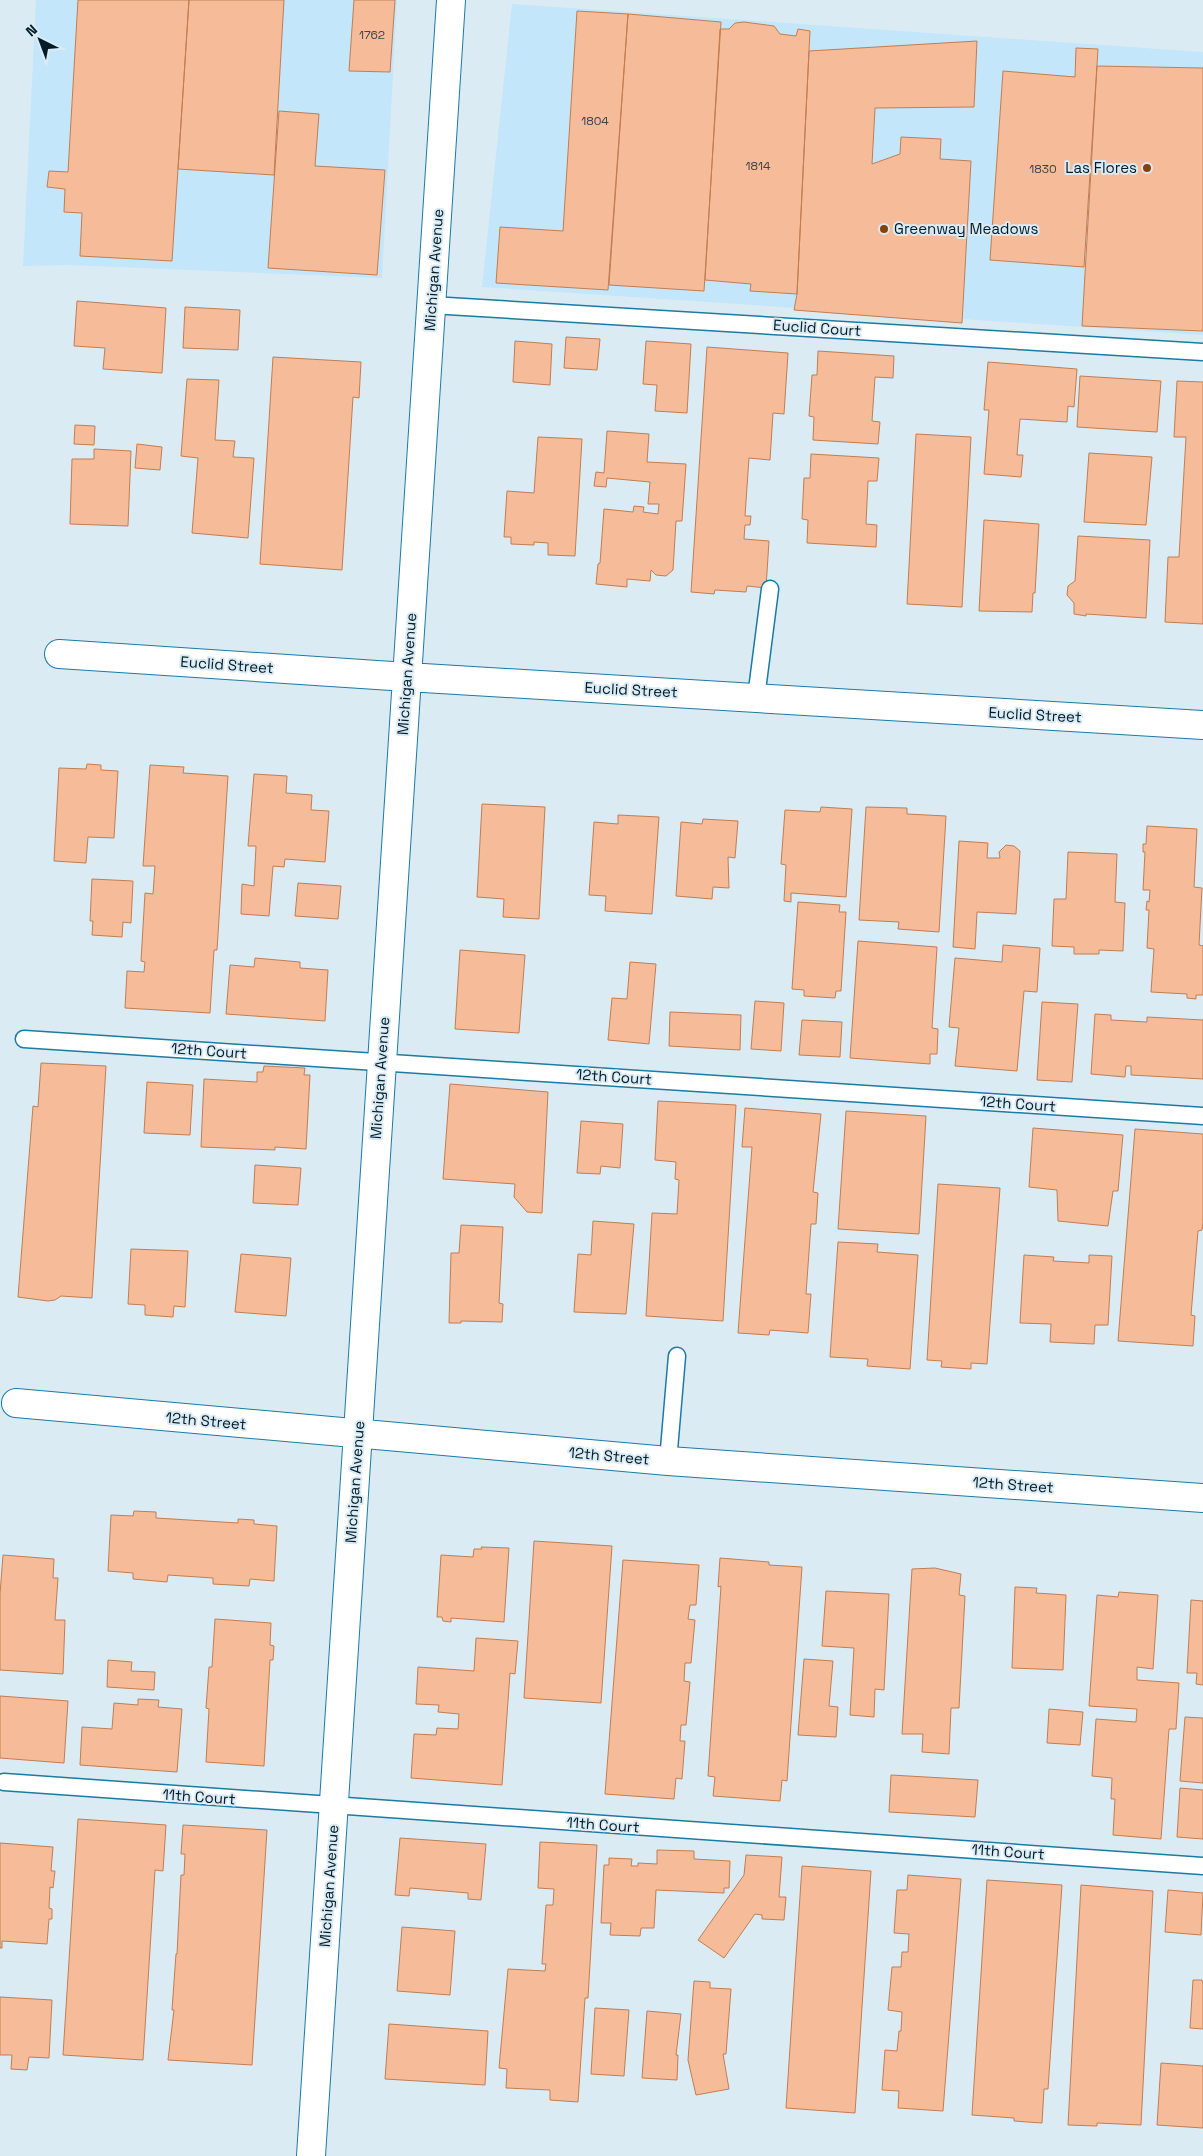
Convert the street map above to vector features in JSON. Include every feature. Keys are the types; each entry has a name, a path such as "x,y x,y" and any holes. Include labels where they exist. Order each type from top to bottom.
{"street":[{"name":"Michigan Avenue","path":"311,2156 381,1062 452,0"},
{"name":"Euclid Street","path":"59,654 1203,725"},
{"name":"12th Street","path":"16,1404 668,1461 1203,1498"}],"lane":[{"name":"Euclid Court","path":"431,305 1203,352"},
{"path":"756,698 770,589"},
{"name":"12th Court","path":"24,1039 1203,1116"},
{"path":"668,1461 676,1356"},
{"name":"11th Court","path":"4,1782 1203,1866"}],"shaded area":[{"path":"36,0 397,0 382,278 68,265 23,266"},
{"path":"512,4 1203,52 1203,335 482,287"}],"building":[{"path":"78,0 189,0 172,261 80,256 82,213 64,212 65,189 47,187 49,171 68,172"},
{"path":"189,0 284,0 274,175 178,169"},
{"path":"354,0 395,0 390,72 349,71"},
{"path":"577,11 628,14 608,290 496,283 500,227 563,231"},
{"path":"628,14 721,22 704,291 609,285"},
{"path":"744,22 774,26 780,34 796,36 798,29 810,31 797,294 750,291 751,284 705,280 720,29 729,29 735,23"},
{"name":"Greenway Meadows","path":"977,41 974,107 875,108 872,164 900,154 901,137 941,139 940,159 971,161 962,323 794,310 797,294 809,51"},
{"path":"1076,48 1098,49 1084,267 990,260 1003,71 1075,77"},
{"name":"Las Flores","path":"1097,66 1203,68 1203,331 1082,326"},
{"path":"279,111 319,114 315,166 385,170 377,275 268,268"},
{"path":"77,301 166,308 162,373 103,369 105,348 74,346"},
{"path":"185,307 240,310 238,350 183,348"},
{"path":"566,337 600,339 597,370 564,368"},
{"path":"515,341 552,344 550,385 513,382"},
{"path":"646,341 691,344 687,413 655,411 657,385 643,384"},
{"path":"707,347 788,353 784,414 773,413 770,460 749,458 745,516 751,516 750,525 745,525 744,539 769,541 766,588 747,586 746,592 715,590 714,594 691,592"},
{"path":"818,351 894,356 893,378 875,377 872,421 880,422 878,444 813,440 814,417 809,416 812,375 817,375"},
{"path":"273,357 361,362 359,398 353,397 342,570 260,564"},
{"path":"988,362 1077,369 1074,407 1068,406 1067,422 1020,419 1017,455 1023,455 1021,477 984,474 989,410 984,410"},
{"path":"1080,376 1161,381 1157,432 1077,427"},
{"path":"187,379 219,380 215,440 235,441 233,457 254,458 248,538 192,533 198,458 181,456"},
{"path":"1177,381 1203,382 1203,624 1165,622 1168,557 1179,557 1186,437 1174,437"},
{"path":"75,425 95,426 94,445 74,444"},
{"path":"607,431 649,434 647,462 686,464 682,521 676,521 673,570 666,576 656,575 651,570 650,581 627,579 627,587 596,584 598,564 600,563 604,509 633,512 634,506 644,507 643,512 658,514 659,504 648,504 650,482 607,478 606,487 594,486 596,472 604,473"},
{"path":"916,434 971,437 962,607 907,604"},
{"path":"538,437 582,439 575,556 548,555 548,543 534,542 534,545 511,544 511,537 504,537 507,491 534,493"},
{"path":"137,444 162,447 160,470 135,468"},
{"path":"94,449 131,451 128,526 70,524 72,459 94,459"},
{"path":"1089,453 1152,457 1146,525 1084,522"},
{"path":"811,454 879,458 877,481 868,481 866,524 877,525 876,547 807,543 808,520 802,519 804,478 810,478"},
{"path":"984,520 1039,524 1032,612 979,611"},
{"path":"1078,536 1150,540 1146,618 1074,614 1074,603 1067,595 1068,586 1075,581"},
{"path":"87,764 101,765 101,770 118,771 114,838 88,837 86,863 54,861 59,768 86,769"},
{"path":"150,765 184,767 183,773 228,776 217,950 214,950 210,1013 125,1008 127,971 144,972 145,962 141,961 145,893 153,894 155,866 143,866"},
{"path":"254,774 287,776 286,793 312,795 311,810 329,811 325,862 285,859 284,867 273,866 269,916 241,914 242,884 254,886 256,846 248,846"},
{"path":"482,804 545,807 539,919 503,917 504,899 477,897"},
{"path":"821,807 852,809 846,897 791,893 791,902 784,901 786,865 781,864 785,810 820,812"},
{"path":"866,807 907,808 907,814 946,816 939,932 898,929 899,922 859,920"},
{"path":"618,815 659,817 652,914 605,911 606,896 589,895 594,822 618,824"},
{"path":"703,819 738,821 735,858 728,857 729,888 713,887 712,899 676,896 681,822 702,824"},
{"path":"1147,826 1197,829 1194,887 1202,888 1199,945 1203,946 1203,995 1196,995 1196,999 1187,998 1187,994 1151,992 1154,949 1147,948 1149,910 1146,910 1150,890 1143,890 1145,852 1143,852 1143,844 1146,844"},
{"path":"959,841 988,843 987,858 1000,858 999,852 1006,845 1014,846 1020,851 1016,914 977,912 975,949 953,947"},
{"path":"1068,852 1117,854 1115,902 1125,903 1123,951 1099,950 1099,954 1074,954 1074,947 1052,946 1054,899 1066,899"},
{"path":"92,879 133,881 131,923 123,922 122,937 92,935 93,921 90,921"},
{"path":"298,883 341,886 338,919 295,916"},
{"path":"798,902 840,905 839,912 846,912 841,991 836,991 835,998 804,996 804,990 792,989"},
{"path":"858,941 937,947 932,1028 938,1029 937,1054 930,1054 930,1064 850,1058"},
{"path":"1003,945 1040,948 1037,992 1024,991 1017,1071 955,1066 959,1028 949,1027 955,958 1002,962"},
{"path":"460,950 525,955 519,1033 455,1029"},
{"path":"255,958 300,962 300,968 328,970 325,1021 226,1014 230,965 254,967"},
{"path":"630,962 656,964 649,1044 608,1040 612,998 627,999"},
{"path":"755,1001 784,1003 781,1051 751,1049"},
{"path":"1042,1002 1078,1004 1072,1082 1037,1080"},
{"path":"670,1012 741,1015 740,1050 669,1046"},
{"path":"1095,1014 1111,1015 1111,1020 1147,1022 1147,1017 1203,1020 1203,1079 1131,1075 1131,1066 1126,1066 1125,1077 1091,1074"},
{"path":"802,1020 842,1022 840,1057 799,1055"},
{"path":"41,1063 106,1066 92,1298 61,1296 55,1300 48,1301 18,1297 33,1106 38,1107"},
{"path":"264,1066 305,1068 304,1075 310,1075 306,1149 275,1147 275,1150 201,1147 204,1079 257,1082 257,1072 263,1072"},
{"path":"147,1082 193,1085 190,1135 144,1133"},
{"path":"450,1084 548,1092 542,1213 527,1212 514,1197 515,1184 443,1179"},
{"path":"658,1101 736,1105 723,1321 646,1316 652,1213 677,1214 679,1180 675,1179 676,1162 655,1160"},
{"path":"745,1108 821,1114 813,1192 818,1193 816,1224 811,1224 806,1294 811,1294 808,1333 770,1330 769,1335 738,1333 752,1147 742,1147"},
{"path":"846,1111 926,1116 919,1234 838,1229"},
{"path":"581,1121 623,1124 620,1168 601,1166 600,1174 577,1173"},
{"path":"1033,1128 1123,1135 1118,1191 1113,1191 1108,1226 1058,1221 1057,1190 1029,1187"},
{"path":"1135,1129 1203,1134 1203,1222 1202,1230 1198,1231 1191,1315 1195,1316 1193,1346 1118,1341"},
{"path":"255,1165 301,1168 298,1205 253,1203"},
{"path":"938,1184 1000,1188 987,1364 971,1363 971,1369 941,1367 942,1361 927,1360"},
{"path":"593,1221 634,1224 626,1314 574,1312 578,1254 591,1255"},
{"path":"461,1225 503,1227 499,1303 503,1304 502,1322 461,1321 461,1323 449,1323 451,1253 459,1253"},
{"path":"838,1242 878,1244 877,1252 918,1255 910,1369 867,1366 868,1359 830,1357"},
{"path":"131,1249 188,1251 185,1307 174,1306 173,1317 145,1315 145,1305 128,1304"},
{"path":"241,1254 291,1258 286,1316 235,1312"},
{"path":"1024,1255 1054,1257 1053,1261 1089,1263 1089,1255 1112,1256 1108,1325 1095,1325 1094,1344 1050,1342 1051,1324 1020,1323"},
{"path":"134,1511 156,1512 156,1518 238,1523 238,1519 254,1520 254,1524 277,1526 274,1581 250,1579 249,1586 213,1584 213,1578 168,1575 167,1582 133,1579 133,1573 108,1571 111,1515 133,1516"},
{"path":"534,1541 612,1546 601,1703 524,1698"},
{"path":"481,1547 509,1548 504,1622 451,1618 451,1622 443,1621 442,1617 437,1617 441,1555 473,1557 474,1549 482,1549"},
{"path":"3,1555 54,1559 53,1578 58,1578 55,1620 65,1620 63,1674 0,1670 0,1594"},
{"path":"720,1558 769,1562 769,1565 802,1567 787,1781 782,1780 780,1801 713,1796 715,1777 708,1776 721,1586 718,1587"},
{"path":"623,1560 699,1565 696,1605 690,1605 688,1619 695,1620 691,1663 685,1663 684,1681 690,1682 686,1725 681,1725 680,1741 685,1741 682,1779 676,1778 674,1799 605,1794"},
{"path":"935,1568 961,1574 959,1595 965,1596 959,1708 951,1708 949,1754 922,1752 923,1734 902,1734 912,1569"},
{"path":"1015,1587 1037,1588 1036,1593 1066,1595 1063,1670 1012,1668"},
{"path":"826,1591 889,1594 884,1690 875,1689 874,1717 850,1715 854,1648 822,1646"},
{"path":"1119,1592 1158,1595 1153,1669 1137,1667 1137,1680 1179,1683 1176,1729 1169,1729 1161,1839 1113,1835 1115,1799 1111,1799 1112,1778 1092,1776 1096,1719 1136,1722 1137,1709 1089,1706 1097,1595 1118,1597"},
{"path":"1191,1600 1203,1601 1203,1685 1196,1684 1197,1673 1187,1673"},
{"path":"215,1619 271,1623 270,1645 274,1646 273,1660 270,1660 264,1766 206,1762 209,1709 206,1708 209,1667 212,1667"},
{"path":"476,1638 518,1641 515,1674 510,1673 502,1785 411,1778 414,1734 436,1735 437,1728 458,1729 459,1714 438,1712 439,1705 416,1704 418,1667 474,1671"},
{"path":"804,1659 833,1661 829,1706 838,1707 836,1737 798,1735"},
{"path":"108,1660 132,1662 131,1671 155,1672 154,1690 107,1687"},
{"path":"0,1696 68,1701 64,1763 0,1758"},
{"path":"138,1699 159,1700 158,1707 182,1709 177,1772 80,1765 82,1727 112,1729 114,1703 138,1705"},
{"path":"1049,1709 1083,1712 1080,1745 1047,1743"},
{"path":"1185,1717 1203,1718 1203,1783 1180,1781"},
{"path":"891,1775 978,1780 975,1817 889,1812"},
{"path":"1180,1788 1203,1790 1203,1839 1177,1837"},
{"path":"78,1819 166,1825 163,1871 155,1870 143,2060 63,2055"},
{"path":"183,1825 267,1830 252,2065 168,2060 174,2010 172,2010 181,1875 184,1875 185,1854 181,1854"},
{"path":"400,1838 486,1844 481,1900 468,1899 468,1893 410,1888 409,1896 395,1895"},
{"path":"540,1842 597,1845 588,1998 585,1998 578,2102 550,2100 550,2090 506,2088 507,2069 499,2068 508,1969 545,1971 546,1964 542,1964 546,1905 553,1905 554,1889 538,1888"},
{"path":"0,1843 53,1847 51,1871 55,1871 53,1888 50,1887 49,1908 52,1909 52,1919 49,1919 47,1944 2,1941 2,1948 0,1948"},
{"path":"657,1850 694,1851 694,1859 730,1861 729,1888 724,1888 724,1893 656,1890 654,1928 641,1928 640,1936 610,1935 611,1923 601,1923 604,1865 609,1865 609,1858 632,1859 631,1866 638,1866 638,1863 657,1864"},
{"path":"746,1855 782,1857 779,1897 786,1897 784,1920 762,1919 762,1915 755,1914 724,1958 698,1940 744,1875"},
{"path":"802,1866 871,1871 855,2113 786,2108"},
{"path":"908,1875 961,1879 943,2111 898,2108 899,2091 882,2090 885,2050 897,2051 899,2031 901,2031 902,2012 888,2010 892,1967 901,1967 902,1952 908,1952 909,1934 894,1933 897,1890 907,1890"},
{"path":"987,1880 1062,1885 1048,2089 1044,2089 1042,2123 1014,2121 1014,2118 972,2115"},
{"path":"1081,1885 1153,1891 1141,2125 1097,2123 1097,2126 1068,2125"},
{"path":"1168,1890 1203,1893 1201,1935 1165,1932"},
{"path":"402,1927 455,1931 450,1995 397,1991"},
{"path":"1193,1980 1202,1980 1203,1984 1203,2029 1190,2028"},
{"path":"694,1981 710,1982 710,1988 731,1989 726,2054 723,2054 729,2089 696,2095 688,2060"},
{"path":"0,1997 52,2000 49,2058 29,2057 27,2070 11,2069 12,2055 0,2055"},
{"path":"595,2008 629,2010 624,2076 591,2074"},
{"path":"647,2011 681,2014 676,2055 678,2055 677,2080 642,2078"},
{"path":"389,2024 488,2031 485,2085 385,2079"},
{"path":"1161,2063 1203,2066 1203,2128 1157,2125"}],"place":[{"name":"Las Flores","path":"1147,168"},
{"name":"Greenway Meadows","path":"884,229"}]}
